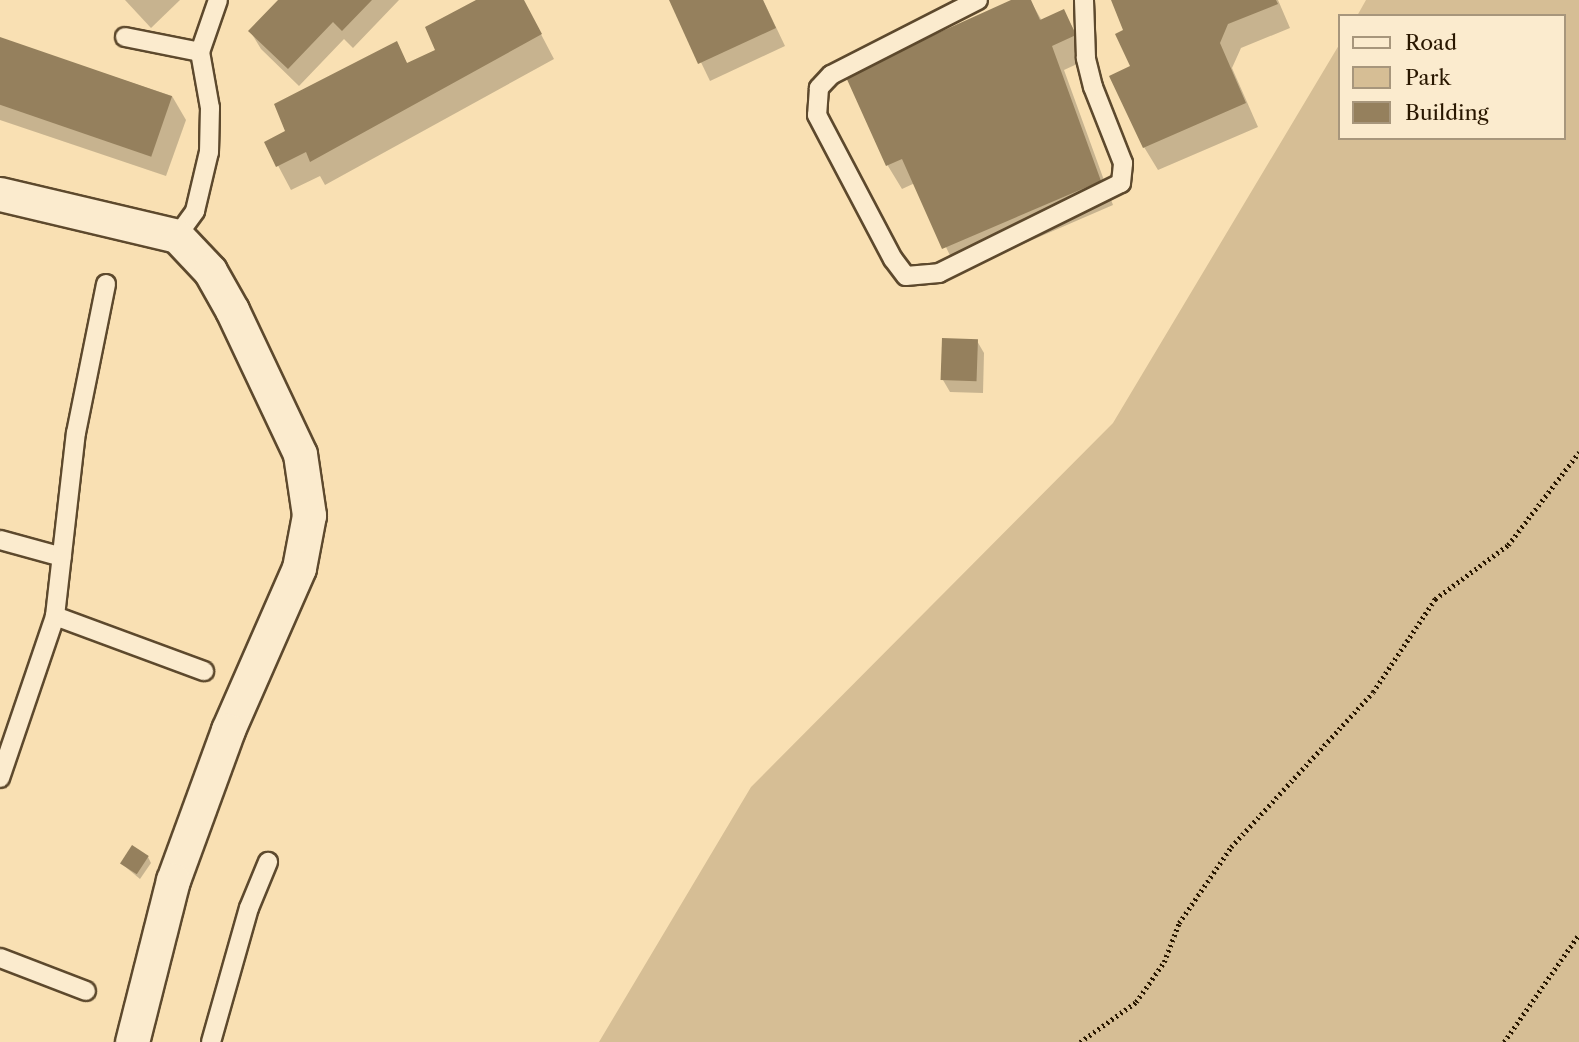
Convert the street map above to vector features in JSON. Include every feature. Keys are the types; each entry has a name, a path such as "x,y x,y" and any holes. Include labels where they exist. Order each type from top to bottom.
{"street":[{"path":"0,194 177,236 210,271 279,401 300,454 309,515 299,568 228,730 173,880 132,1042"}],"lane":[{"path":"177,236 195,211 209,152 210,108 200,52 218,0"},
{"path":"978,0 831,75 819,88 817,115 893,259 906,276 939,274 1121,183 1123,163 1093,88 1086,58 1084,0"},
{"path":"125,37 200,52"},
{"path":"0,778 33,691 55,616 76,433 106,284"},
{"path":"0,540 62,557"},
{"path":"55,616 204,671"},
{"path":"211,1042 248,908 268,862"},
{"path":"0,958 86,991"}],"path":[{"path":"1080,1042 1136,1002 1164,961 1179,923 1231,847 1373,692 1435,599 1508,545 1579,452"},
{"path":"1504,1042 1579,934"}],"green space":[{"path":"1366,0 1579,0 1579,1042 599,1042 751,787 1113,423 1338,47 1338,140 1565,140 1565,14 1358,14"}],"building":[{"path":"278,0 372,0 342,31 333,22 288,69 248,31"},
{"path":"476,0 524,0 542,34 310,162 306,152 276,167 264,142 285,131 274,104 397,41 407,63 435,50 425,27"},
{"path":"669,0 763,0 776,28 698,64"},
{"path":"1011,0 1031,0 1040,20 1064,9 1076,35 1052,46 1101,181 942,249 902,159 886,166 845,75"},
{"path":"1111,0 1276,0 1278,4 1228,24 1220,43 1246,103 1143,148 1109,76 1130,66 1115,34 1123,30"},
{"path":"0,37 172,96 151,157 0,105"},
{"path":"942,338 978,339 977,381 941,380"},
{"path":"132,845 149,856 137,874 120,863"}]}
